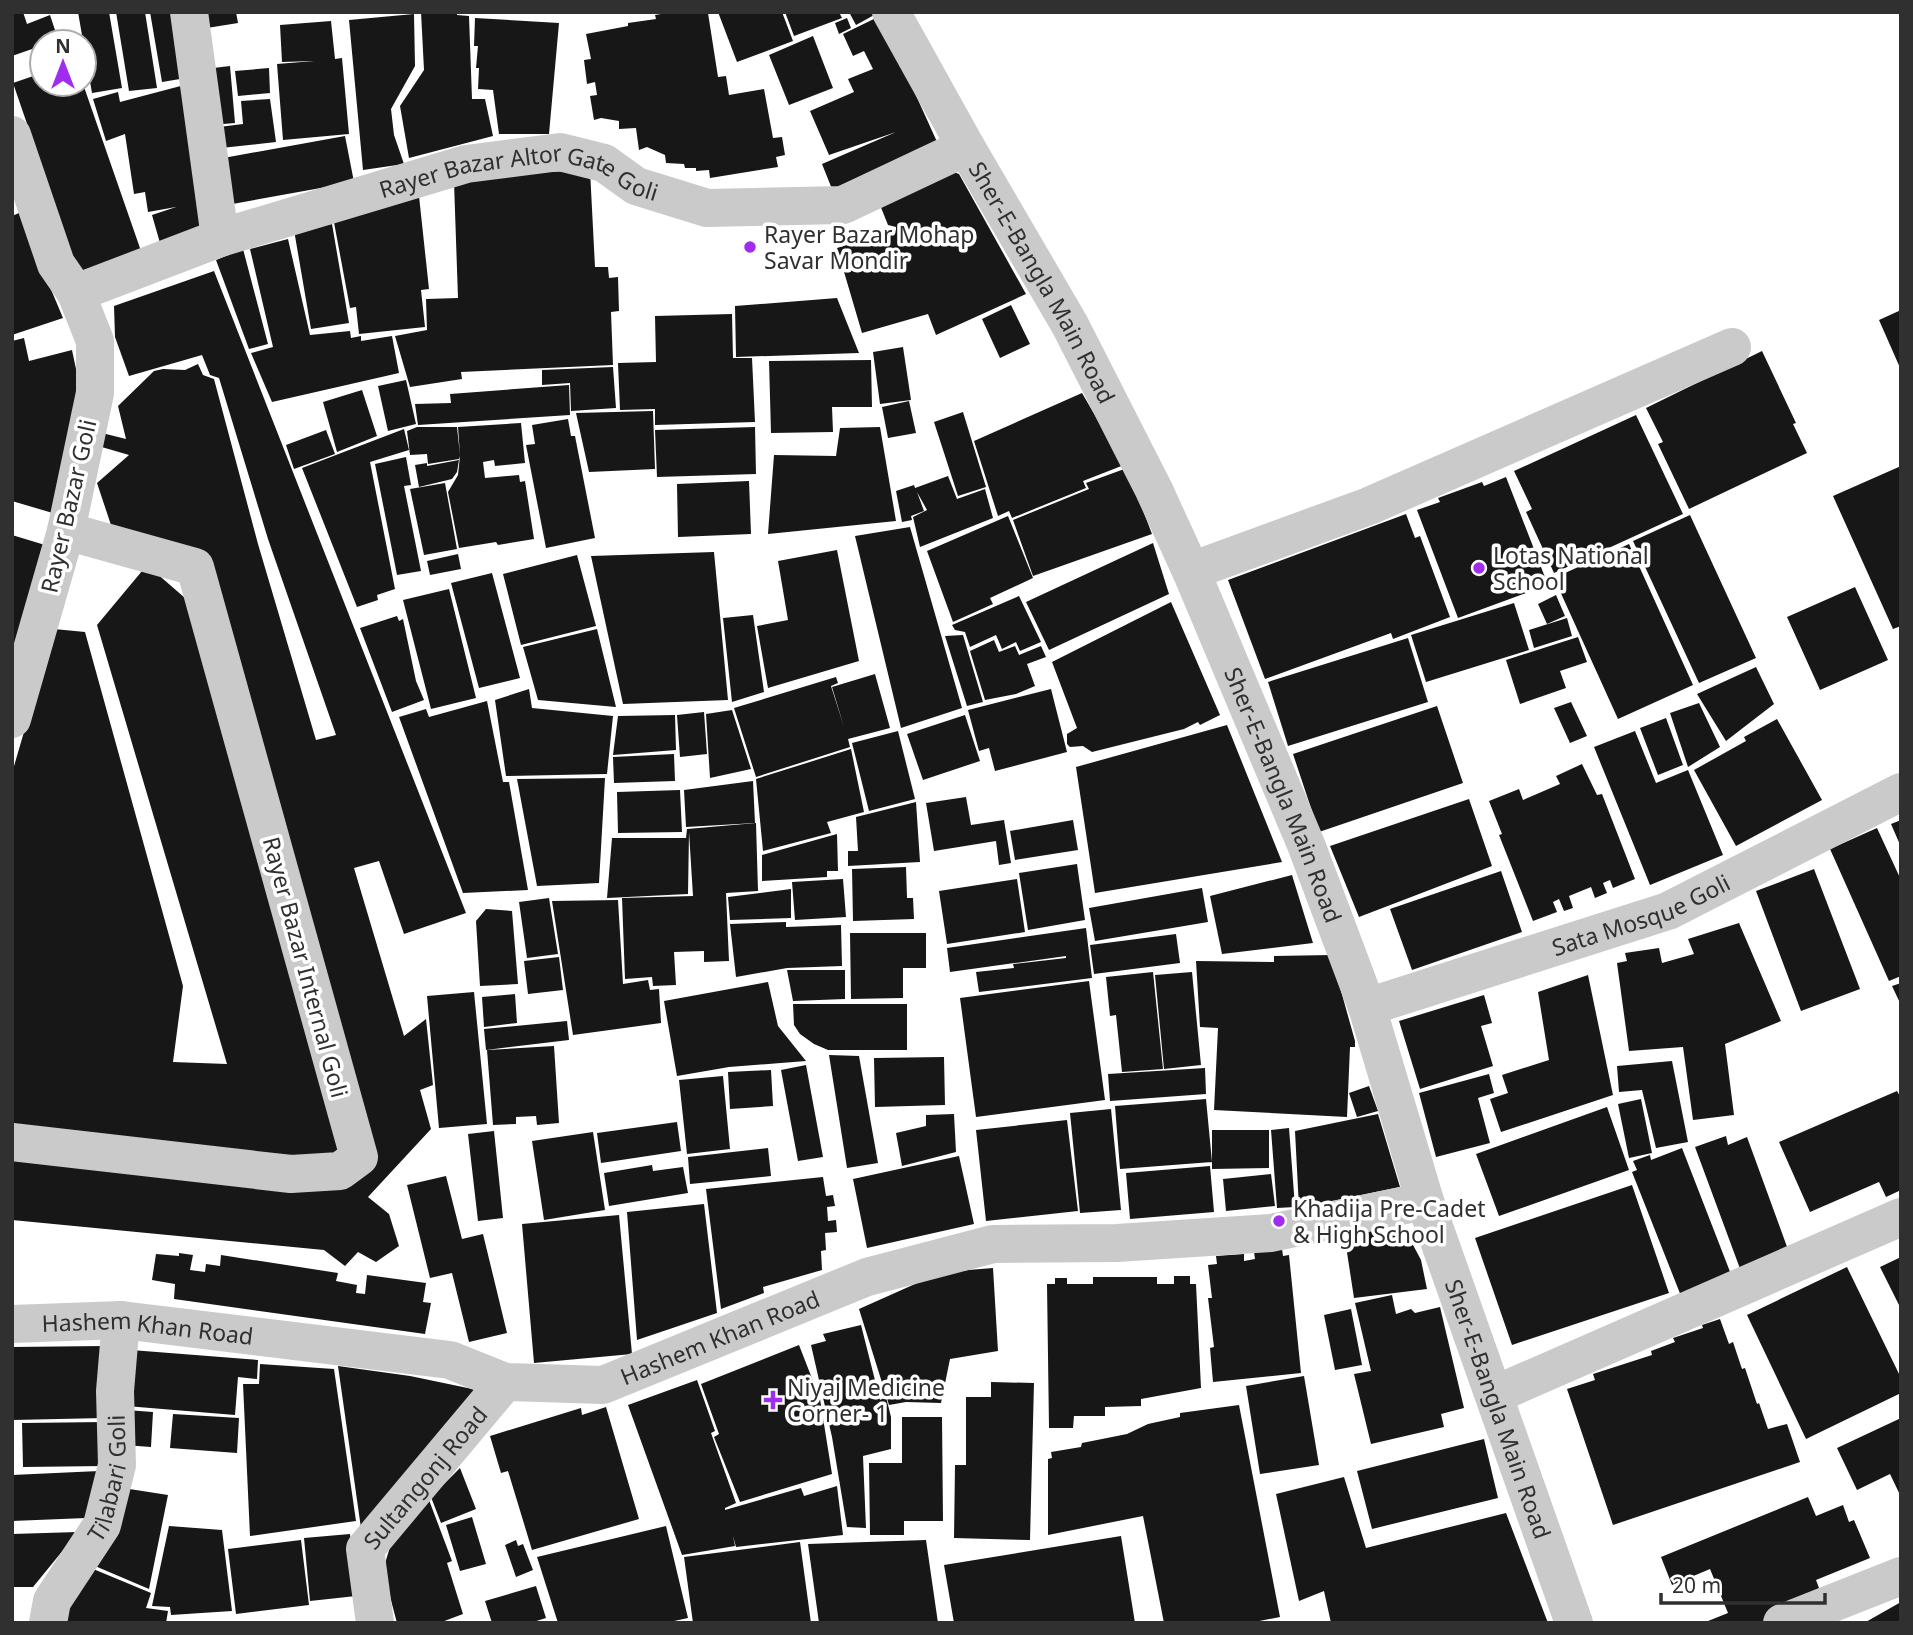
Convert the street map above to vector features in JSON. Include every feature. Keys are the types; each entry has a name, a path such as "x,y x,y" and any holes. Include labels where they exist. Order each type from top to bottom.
{"street":[{"path":"189,12 220,238"},
{"name":"Sher-E-Bangla Main Road","path":"891,12 965,147 1070,326 1154,490 1191,571 1307,847 1367,1007 1425,1200 1574,1623"},
{"name":"Rayer Bazar Goli","path":"12,135 56,264 76,293 95,341 95,393 66,531 12,719"},
{"name":"Rayer Bazar Altor Gate Goli","path":"76,293 220,238 466,164 560,152 604,163 636,186 707,208 842,205 965,147"},
{"path":"1191,571 1369,506 1732,346"},
{"name":"Rayer Bazar Internal Goli","path":"12,1142 291,1174 340,1171 359,1157 195,567 66,531"},
{"name":"Sata Mosque Goli","path":"1367,1007 1668,911 1901,792"},
{"name":"Hashem Khan Road","path":"12,1324 121,1320 450,1360 505,1382 603,1384 867,1278 993,1244 1117,1243 1271,1233 1425,1200"},
{"path":"1494,1395 1901,1217"},
{"name":"Tilabari Goli","path":"48,1623 52,1601 102,1525 117,1465 116,1391 121,1320"},
{"name":"Sultangonj Road","path":"375,1623 365,1549 505,1382"},
{"path":"1782,1623 1901,1576"}],"building":[{"path":"12,12 23,12 27,24 50,15 54,28 28,28 28,50 12,56"},
{"path":"78,12 109,12 122,88 98,92 98,28 81,28"},
{"path":"116,12 145,12 157,88 129,91"},
{"path":"150,12 182,12 192,77 162,82"},
{"path":"205,12 236,12 238,23 207,28"},
{"path":"421,12 457,12 457,15 469,16 472,99 485,99 493,136 409,158 400,106 424,70"},
{"path":"673,12 708,13 718,77 726,76 729,95 764,89 773,138 782,137 785,155 776,157 778,167 710,178 709,170 696,171 696,168 685,168 684,164 666,163 665,155 647,147 639,150 636,128 619,129 619,121 601,118 594,120 590,96 597,95 595,82 587,84 584,60 591,59 586,34 656,19 655,15"},
{"path":"718,12 782,12 793,41 737,62"},
{"path":"785,12 839,12 842,18 794,36"},
{"path":"849,12 875,12 876,14 856,25"},
{"path":"414,14 415,66 391,109 394,135 404,164 363,170 349,20"},
{"path":"880,16 938,144 832,189 822,164 896,132 829,155 810,111 854,92 848,79 873,69 864,51 853,56 843,34"},
{"path":"475,18 559,23 549,134 499,134 493,90 478,89 478,46 474,46"},
{"path":"847,18 851,28 839,34 835,23"},
{"path":"331,21 335,59 342,58 349,134 283,140 277,64 314,61 282,62 280,25"},
{"path":"813,36 833,88 789,105 769,55"},
{"path":"230,66 235,123 211,125 205,69"},
{"path":"269,68 270,93 238,96 235,71"},
{"path":"28,78 28,98 88,98 141,251 78,272 13,83"},
{"path":"192,83 208,229 160,243 152,215 176,207 148,212 145,192 134,194 125,134 106,141 93,99 118,92 120,102"},
{"path":"270,99 276,142 212,149 211,128 243,124 241,101"},
{"path":"345,136 354,182 227,205 218,159"},
{"path":"590,170 595,267 608,267 609,278 618,277 619,311 611,312 613,365 461,372 462,379 410,387 395,336 427,330 426,299 458,298 454,182 490,175"},
{"path":"951,171 959,174 1026,294 936,335 928,314 862,333 837,248 896,230 896,227 888,225 880,205"},
{"path":"419,196 429,289 421,290 425,327 359,334 356,307 350,308 333,217"},
{"path":"19,213 63,318 12,335 12,216"},
{"path":"332,224 349,323 311,329 294,230"},
{"path":"288,239 310,335 350,331 351,338 361,336 361,341 392,336 399,373 272,402 251,353 273,347 250,249"},
{"path":"243,249 268,344 249,349 216,260"},
{"path":"214,271 466,913 404,934 379,861 354,868 404,1036 426,1019 433,1085 420,1090 431,1129 368,1197 389,1214 399,1246 376,1262 358,1252 345,1266 324,1250 12,1220 12,773 54,629 85,632 183,986 173,1062 227,1064 97,625 147,565 185,598 201,560 114,534 97,483 129,455 88,443 94,431 126,439 118,406 154,371 185,370 198,364 203,375 214,379 258,544 316,740 336,735 268,539 219,378 210,375 202,355 129,376 115,337 114,306"},
{"path":"837,298 859,353 736,357 735,306"},
{"path":"1011,305 1030,344 1000,358 982,319"},
{"path":"1901,310 1901,370 1879,320"},
{"path":"732,314 733,358 752,358 755,422 655,425 655,409 620,410 618,363 656,362 655,316"},
{"path":"24,338 29,361 72,350 80,388 56,514 12,501 12,341"},
{"path":"903,347 911,400 880,404 873,352"},
{"path":"1762,351 1807,453 1689,509 1658,444 1663,442 1646,408"},
{"path":"871,360 872,407 832,407 833,432 771,433 769,361"},
{"path":"613,367 616,408 571,411 570,383 542,385 542,370"},
{"path":"406,380 416,424 388,431 378,386"},
{"path":"569,385 570,415 418,425 415,404 451,403 450,394"},
{"path":"362,390 377,436 337,452 323,402"},
{"path":"1082,393 1124,465 1083,481 1086,488 1012,518 1009,511 998,516 974,441"},
{"path":"909,401 916,433 888,438 882,407"},
{"path":"653,411 655,469 589,472 576,413"},
{"path":"963,412 986,487 958,496 934,422"},
{"path":"1636,415 1683,514 1554,573 1526,512 1532,509 1514,471"},
{"path":"568,419 571,436 575,436 595,538 546,548 526,445 535,444 532,425"},
{"path":"521,423 525,463 495,466 494,460 483,462 485,478 519,475 520,482 525,481 534,539 459,548 448,492 458,475 460,456 459,459 428,464 427,454 410,455 407,431 417,427 457,427 460,455 458,427"},
{"path":"755,427 756,474 657,477 655,430"},
{"path":"880,427 896,521 768,534 774,455 836,456 840,428"},
{"path":"404,429 409,450 370,462 395,589 377,595 378,600 357,607 302,468"},
{"path":"326,430 335,454 294,469 286,445"},
{"path":"406,457 411,485 404,486 421,571 397,575 375,464"},
{"path":"459,460 457,472 452,479 419,487 415,465 427,463 427,466"},
{"path":"1901,466 1901,626 1893,629 1833,496"},
{"path":"1127,468 1152,534 1033,576 1013,520 1089,489 1086,483"},
{"path":"948,476 957,499 985,489 993,518 920,547 913,517 927,510 917,492 924,511 911,516 912,520 902,522 896,491 914,485 915,488"},
{"path":"1506,477 1548,585 1458,618 1417,510 1440,502 1438,498 1482,482 1484,486"},
{"path":"749,481 751,534 678,537 677,484"},
{"path":"445,483 457,549 424,555 410,489"},
{"path":"1406,514 1415,538 1420,536 1450,617 1393,639 1391,633 1265,679 1228,580"},
{"path":"1690,515 1756,658 1699,683 1633,541"},
{"path":"1008,516 1033,578 990,598 993,604 953,622 927,551"},
{"path":"910,527 962,708 901,728 855,536"},
{"path":"12,535 45,545 12,663"},
{"path":"1153,543 1169,594 1049,650 1026,602"},
{"path":"1629,544 1693,685 1618,719 1554,578"},
{"path":"837,550 859,661 768,688 757,626 788,620 778,561"},
{"path":"714,552 728,700 623,704 591,556"},
{"path":"458,554 461,569 430,575 427,561"},
{"path":"577,555 596,626 521,645 503,574"},
{"path":"492,573 520,678 479,688 451,583"},
{"path":"1855,587 1888,660 1820,690 1787,617"},
{"path":"449,589 476,698 431,709 403,600"},
{"path":"1556,595 1565,616 1547,624 1538,604"},
{"path":"1019,596 1041,642 1020,651 1016,642 1002,649 996,635 970,647 965,632 955,630 952,625"},
{"path":"1171,602 1220,715 1200,725 1198,722 1184,729 1092,752 1083,746 1070,747 1067,744 1067,734 1077,728 1052,662"},
{"path":"1514,603 1529,650 1426,682 1411,635"},
{"path":"753,615 764,692 732,702 723,618"},
{"path":"397,616 399,621 403,619 416,681 424,700 392,712 360,628"},
{"path":"1567,618 1572,636 1534,648 1529,630"},
{"path":"597,629 616,707 538,700 523,647"},
{"path":"963,635 983,702 967,706 945,636"},
{"path":"1578,637 1587,662 1560,671 1566,688 1520,704 1506,660"},
{"path":"1408,638 1428,702 1288,746 1268,682"},
{"path":"994,640 999,652 1015,646 1019,655 1041,646 1046,657 1027,664 1035,686 1016,694 985,700 970,651"},
{"path":"1756,667 1774,704 1726,741 1697,694"},
{"path":"875,674 890,728 848,739 850,747 756,777 734,708 836,677 838,683 831,686 844,727 832,687"},
{"path":"529,689 532,708 613,716 607,774 506,776 495,700"},
{"path":"1051,689 1067,752 995,771 989,748 979,751 968,710"},
{"path":"487,701 503,782 509,782 528,890 463,893 399,717 426,709 429,717"},
{"path":"1571,702 1587,736 1570,743 1554,708"},
{"path":"1699,703 1720,747 1688,767 1670,713"},
{"path":"1437,706 1463,783 1319,832 1293,754"},
{"path":"732,710 751,769 710,778 706,714"},
{"path":"704,712 707,754 680,757 677,715"},
{"path":"675,715 676,750 613,755 618,716"},
{"path":"965,715 980,761 923,780 907,734"},
{"path":"1666,718 1683,765 1658,775 1640,728"},
{"path":"1777,719 1822,800 1736,846 1694,770 1746,741 1744,737"},
{"path":"1227,725 1282,862 1095,893 1076,767"},
{"path":"898,731 915,799 869,811 852,743"},
{"path":"1635,731 1656,783 1688,770 1723,855 1650,885 1594,747"},
{"path":"851,749 864,812 827,822 831,833 763,851 756,779"},
{"path":"674,754 675,781 614,783 613,757"},
{"path":"1582,764 1597,795 1602,794 1635,879 1613,888 1610,880 1603,883 1607,893 1595,898 1591,887 1569,896 1573,908 1564,911 1559,899 1553,902 1557,912 1533,921 1499,835 1502,834 1489,801 1519,789 1523,800 1560,784 1556,776"},
{"path":"605,778 599,883 537,886 517,779"},
{"path":"753,781 755,823 686,827 684,790"},
{"path":"680,790 682,832 618,833 617,792"},
{"path":"966,797 971,825 1004,820 1011,863 999,865 996,841 934,851 926,803"},
{"path":"1469,799 1492,866 1359,917 1330,846"},
{"path":"916,802 920,862 848,866 848,851 858,851 856,817"},
{"path":"1073,820 1078,850 1015,860 1010,831"},
{"path":"1901,820 1901,847 1891,824"},
{"path":"756,823 758,891 726,893 729,961 704,962 704,951 674,952 676,985 653,986 652,977 625,979 622,898 693,896 689,832 688,894 607,898 612,838 686,838 687,829"},
{"path":"1877,828 1901,880 1901,976 1889,981 1830,849"},
{"path":"837,834 838,871 827,871 827,877 762,881 762,855"},
{"path":"1077,864 1085,920 1028,930 1019,873"},
{"path":"906,867 907,898 913,898 914,919 853,921 852,869"},
{"path":"1814,869 1860,989 1801,1011 1756,891"},
{"path":"1501,871 1522,932 1412,970 1390,909"},
{"path":"1292,875 1313,943 1222,954 1210,896"},
{"path":"843,879 846,917 795,920 792,882"},
{"path":"1017,879 1025,932 947,944 939,891"},
{"path":"1202,888 1208,922 1095,941 1089,908"},
{"path":"791,889 791,918 730,920 728,897"},
{"path":"549,898 558,954 527,958 519,902"},
{"path":"618,900 623,984 648,980 650,990 659,989 661,1023 573,1035 552,901"},
{"path":"486,909 512,911 518,984 480,986 476,921"},
{"path":"786,922 786,927 841,925 842,966 787,968 736,977 730,924"},
{"path":"1739,923 1781,1021 1725,1044 1734,1115 1693,1120 1683,1047 1629,1051 1617,963 1627,961 1625,953 1659,948 1662,963 1694,954 1688,939"},
{"path":"1086,928 1092,978 979,992 976,972 1014,968 1013,964 1066,956 950,972 947,948"},
{"path":"850,933 926,933 926,968 903,968 903,998 851,999"},
{"path":"1176,934 1180,963 1094,974 1090,945"},
{"path":"1331,955 1355,1041 1355,1047 1350,1047 1347,1117 1214,1110 1218,1028 1200,1027 1196,961 1274,962 1274,956"},
{"path":"559,957 563,990 528,994 524,961"},
{"path":"787,970 845,970 845,999 793,1001"},
{"path":"1153,972 1163,1069 1122,1072 1116,1015 1110,1016 1106,977"},
{"path":"1192,972 1201,1065 1164,1069 1155,975"},
{"path":"1588,975 1613,1095 1501,1132 1490,1099 1508,1093 1502,1075 1549,1060 1538,992"},
{"path":"1089,981 1105,1100 976,1117 960,998"},
{"path":"768,982 778,1026 806,1061 729,1067 677,1076 664,1001"},
{"path":"1901,983 1901,1005 1892,986"},
{"path":"474,992 487,1124 439,1128 427,996"},
{"path":"515,994 517,1023 484,1027 482,997"},
{"path":"1484,995 1492,1023 1481,1026 1493,1066 1420,1089 1399,1021"},
{"path":"793,1004 907,1004 907,1050 828,1050 800,1034 794,1025"},
{"path":"567,1021 569,1040 486,1050 484,1029"},
{"path":"554,1046 559,1123 537,1125 536,1116 516,1117 516,1124 493,1125 487,1050"},
{"path":"829,1055 859,1056 878,1163 847,1168"},
{"path":"944,1057 945,1105 875,1107 874,1058"},
{"path":"1672,1061 1688,1142 1656,1148 1642,1090 1619,1092 1617,1066"},
{"path":"806,1065 823,1157 798,1161 781,1070"},
{"path":"1205,1068 1206,1094 1110,1101 1108,1074"},
{"path":"771,1070 773,1106 730,1109 728,1072"},
{"path":"1489,1074 1494,1093 1478,1098 1490,1143 1436,1157 1419,1093"},
{"path":"723,1076 730,1149 687,1154 679,1080"},
{"path":"1369,1086 1378,1111 1357,1117 1349,1093"},
{"path":"1897,1091 1901,1098 1901,1190 1886,1197 1879,1182 1810,1212 1779,1142"},
{"path":"1206,1099 1212,1162 1120,1169 1115,1106"},
{"path":"1641,1099 1652,1153 1629,1158 1618,1104"},
{"path":"1607,1107 1629,1170 1499,1216 1476,1154"},
{"path":"1111,1109 1121,1210 1080,1213 1070,1113"},
{"path":"954,1114 956,1152 902,1166 896,1133 926,1126 926,1115"},
{"path":"1378,1114 1400,1187 1299,1208 1295,1131"},
{"path":"1067,1120 1078,1211 986,1221 976,1130"},
{"path":"677,1122 681,1151 601,1163 597,1133"},
{"path":"1289,1128 1295,1207 1277,1208 1271,1130"},
{"path":"1212,1130 1269,1130 1269,1168 1212,1169"},
{"path":"494,1131 503,1218 478,1221 468,1134"},
{"path":"593,1132 605,1210 544,1220 532,1141"},
{"path":"1726,1136 1728,1145 1747,1137 1790,1255 1742,1274 1695,1147"},
{"path":"768,1148 771,1176 690,1184 688,1157"},
{"path":"1682,1148 1734,1282 1683,1301 1632,1172 1637,1170 1633,1161 1650,1155 1651,1160"},
{"path":"959,1156 974,1224 867,1248 853,1179"},
{"path":"652,1165 653,1171 683,1167 688,1193 609,1206 604,1173"},
{"path":"1210,1166 1214,1212 1130,1219 1126,1173"},
{"path":"1271,1174 1275,1206 1226,1211 1223,1179"},
{"path":"446,1176 462,1239 483,1234 507,1333 469,1342 452,1273 430,1278 407,1185"},
{"path":"823,1177 826,1196 833,1195 835,1206 827,1207 828,1221 836,1220 837,1232 825,1233 826,1250 821,1251 822,1270 763,1287 764,1293 721,1309 706,1189"},
{"path":"1632,1185 1669,1293 1512,1345 1475,1238"},
{"path":"704,1204 717,1313 637,1340 627,1212"},
{"path":"619,1215 632,1354 534,1363 522,1224"},
{"path":"1403,1226 1421,1260 1427,1289 1354,1298 1344,1233"},
{"path":"1282,1249 1283,1256 1289,1255 1301,1373 1213,1382 1210,1348 1214,1347 1208,1298 1212,1298 1208,1265 1217,1264 1216,1256 1244,1254 1244,1261 1255,1259 1254,1252"},
{"path":"179,1253 193,1255 190,1270 205,1272 206,1264 220,1266 221,1255 338,1273 336,1281 357,1285 356,1293 365,1294 367,1275 426,1283 423,1302 431,1303 425,1334 174,1299 175,1284 152,1280 156,1254 179,1256"},
{"path":"1901,1257 1901,1309 1880,1267"},
{"path":"1847,1267 1901,1378 1901,1393 1806,1439 1747,1315"},
{"path":"993,1268 998,1351 950,1359 941,1403 906,1402 889,1405 859,1309 924,1280 956,1271"},
{"path":"1174,1276 1190,1276 1190,1284 1196,1284 1201,1388 1141,1399 1141,1406 1105,1407 1105,1416 1074,1416 1073,1428 1049,1428 1047,1284 1055,1284 1055,1278 1067,1278 1067,1284 1093,1284 1093,1277 1157,1277 1157,1284 1174,1284"},
{"path":"1392,1295 1396,1314 1411,1309 1415,1313 1440,1307 1464,1408 1441,1414 1444,1427 1371,1444 1354,1374 1371,1371 1355,1303"},
{"path":"1351,1309 1362,1365 1335,1370 1324,1315"},
{"path":"1720,1319 1729,1344 1733,1342 1742,1369 1745,1368 1768,1429 1787,1424 1800,1462 1613,1525 1567,1389 1595,1380 1593,1374 1652,1355 1651,1351 1675,1342 1673,1338"},
{"path":"861,1325 880,1400 886,1397 891,1417 891,1449 863,1456 866,1528 847,1527 832,1437 811,1345 826,1341 823,1334"},
{"path":"799,1345 820,1399 832,1474 740,1502 714,1437 719,1434 701,1384"},
{"path":"105,1346 105,1418 12,1420 12,1347"},
{"path":"131,1350 258,1360 257,1379 238,1377 235,1415 126,1406"},
{"path":"260,1364 334,1369 356,1521 250,1536 243,1384 259,1384"},
{"path":"338,1366 410,1376 482,1391 361,1528"},
{"path":"1304,1376 1319,1465 1260,1474 1246,1386"},
{"path":"697,1380 715,1431 711,1433 736,1503 725,1510 801,1488 804,1496 837,1486 843,1535 736,1547 733,1536 735,1546 682,1555 628,1405"},
{"path":"991,1382 1034,1383 1030,1540 954,1538 955,1465 966,1465 966,1397 991,1397"},
{"path":"1239,1405 1280,1617 1249,1623 1164,1623 1143,1516 1048,1535 1048,1459 1052,1458 1051,1452 1127,1434 1148,1424 1180,1417 1180,1413"},
{"path":"606,1407 639,1519 532,1550 508,1471 501,1473 490,1436 581,1408 582,1415"},
{"path":"126,1410 153,1412 151,1447 124,1445"},
{"path":"173,1414 239,1418 237,1453 170,1448"},
{"path":"902,1417 942,1417 943,1521 904,1521 904,1535 870,1535 869,1463 902,1463"},
{"path":"1901,1418 1901,1497 1890,1474 1857,1490 1837,1448"},
{"path":"105,1422 105,1466 23,1467 22,1423"},
{"path":"1484,1439 1498,1498 1372,1529 1357,1471"},
{"path":"460,1468 476,1509 441,1523 431,1497"},
{"path":"99,1471 86,1518 12,1521 12,1475"},
{"path":"1344,1477 1366,1548 1506,1513 1548,1623 1331,1623 1324,1591 1299,1601 1276,1494"},
{"path":"123,1488 168,1495 149,1589 88,1563"},
{"path":"1808,1497 1816,1516 1843,1505 1849,1522 1854,1520 1870,1558 1816,1580 1819,1588 1792,1610 1760,1623 1703,1623 1728,1613 1710,1569 1672,1585 1661,1557"},
{"path":"429,1500 452,1561 447,1563 463,1614 439,1623 397,1623 383,1570 390,1547"},
{"path":"472,1517 486,1564 460,1571 446,1525"},
{"path":"169,1526 222,1530 232,1611 171,1615 170,1607 152,1606"},
{"path":"666,1526 688,1618 665,1623 558,1623 537,1557"},
{"path":"78,1532 33,1587 12,1587 12,1534"},
{"path":"350,1534 356,1596 310,1601 304,1538"},
{"path":"1121,1536 1135,1623 954,1623 944,1565"},
{"path":"301,1540 309,1605 236,1614 228,1549"},
{"path":"516,1540 518,1546 523,1544 533,1570 516,1577 505,1545"},
{"path":"926,1540 938,1623 819,1623 808,1544"},
{"path":"800,1542 811,1623 693,1623 684,1557"},
{"path":"86,1566 151,1593 146,1608 168,1611 166,1623 61,1623"},
{"path":"536,1586 546,1618 530,1623 492,1623 485,1601"},
{"path":"1901,1602 1901,1623 1864,1623"}],"place":[{"name":"Rayer Bazar Mohap Savar Mondir","path":"750,247"},
{"name":"Lotas National School","path":"1479,568"},
{"name":"Khadija Pre-Cadet & High School","path":"1279,1221"},
{"name":"Niyaj Medicine Corner- 1","path":"773,1400"}]}
